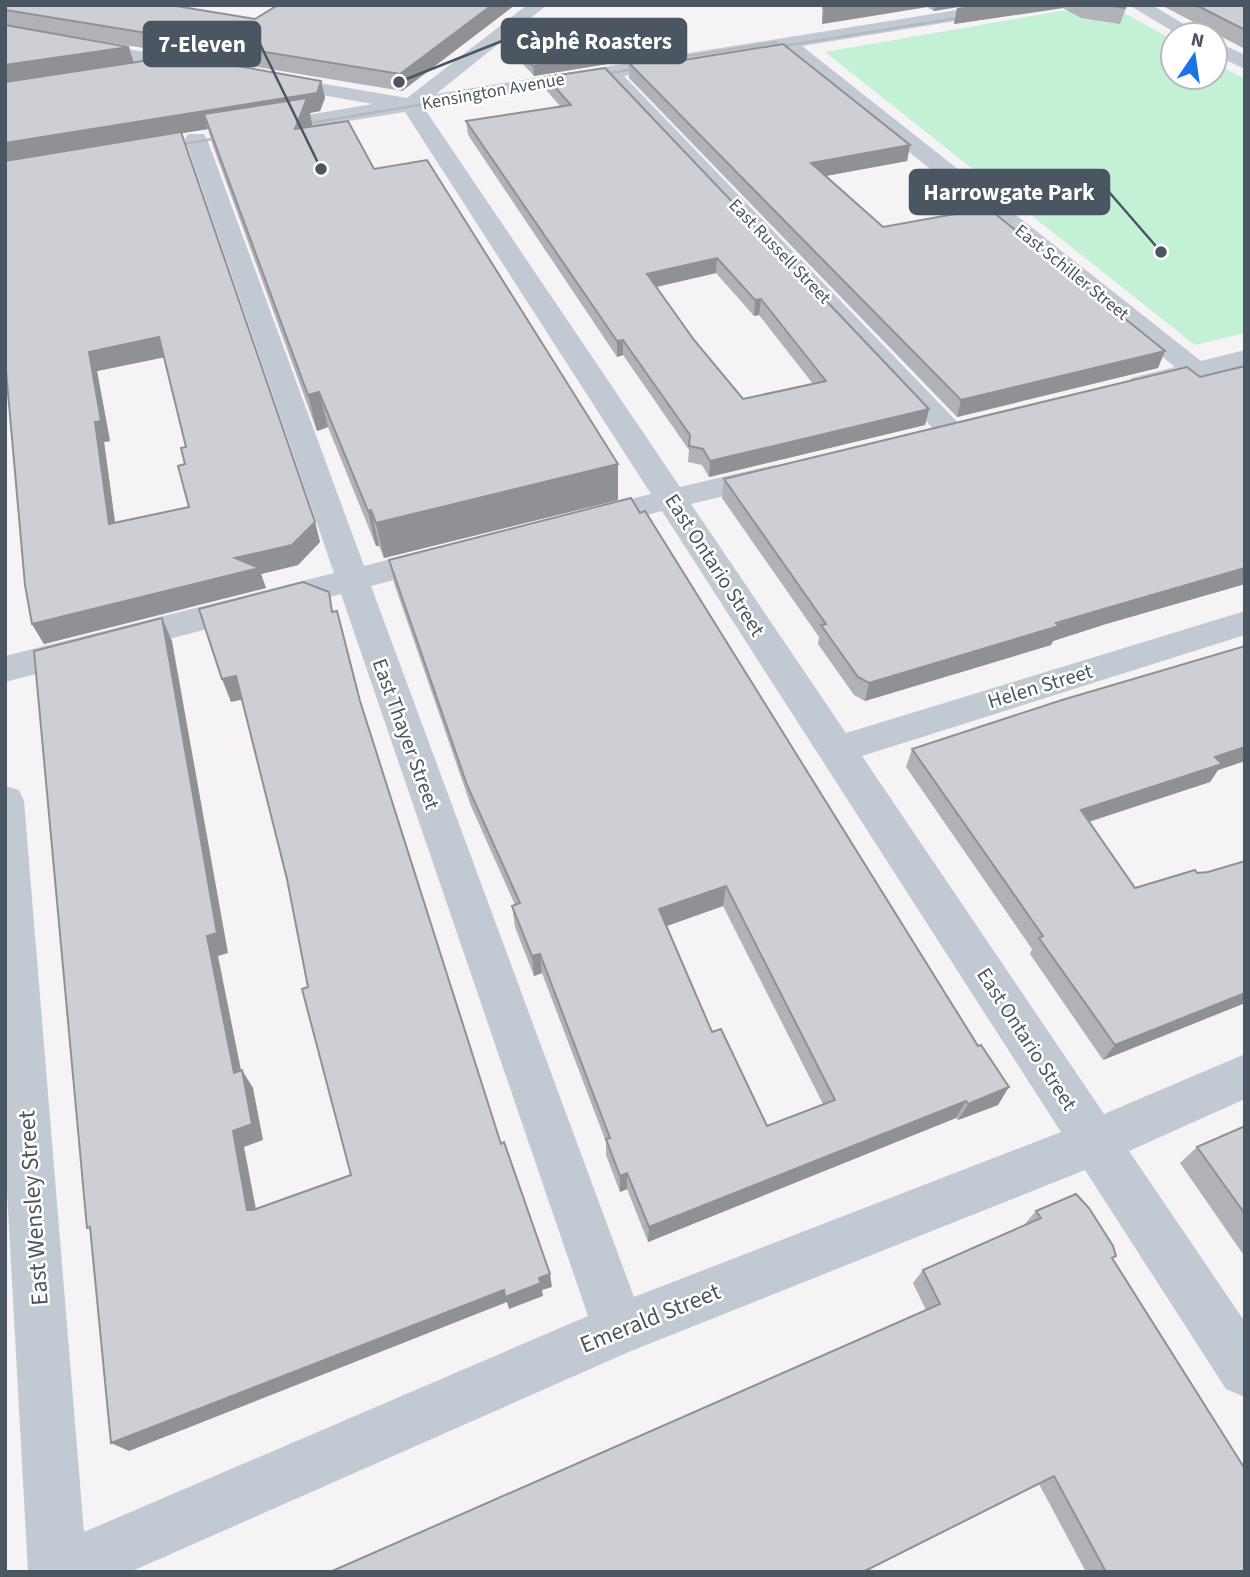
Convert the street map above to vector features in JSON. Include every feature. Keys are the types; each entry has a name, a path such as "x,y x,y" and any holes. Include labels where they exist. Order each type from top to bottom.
{"street":[{"path":"250,77 411,104 538,5"},
{"name":"Kensington Avenue","path":"205,138 1022,5"},
{"path":"1138,5 1167,21"},
{"path":"5,32 224,72"},
{"name":"East Schiller Street","path":"786,43 1195,370"},
{"path":"1229,54 1245,63"},
{"path":"123,74 185,65"},
{"name":"East Russell Street","path":"609,71 951,431"},
{"name":"East Ontario Street","path":"411,104 1245,1370"},
{"name":"East Thayer Street","path":"205,138 351,580 619,1329"},
{"path":"1114,391 1245,358"},
{"path":"565,526 805,466"},
{"path":"5,669 471,549"},
{"name":"Helen Street","path":"836,750 1245,622"},
{"name":"East Wensley Street","path":"5,801 60,1572"},
{"name":"Emerald Street","path":"60,1572 619,1329 1095,1142 1245,1076"}],"green space":[{"path":"1095,5 1110,5 1159,32 1159,91 1229,91 1229,70 1245,79 1245,333 1195,345 825,52"}],"building":[{"path":"5,5 170,5 255,19 278,5 492,5 400,74 5,10"},
{"path":"1104,5 1126,5 1125,8"},
{"path":"1196,5 1245,5 1245,30"},
{"path":"614,22 644,48 533,66 508,39"},
{"path":"5,25 129,47 5,65"},
{"path":"783,44 910,145 811,163 883,227 988,208 1165,351 961,400 629,63 660,58 666,63"},
{"path":"160,52 321,81 317,93 5,143 5,82 150,60 158,58"},
{"path":"605,68 929,409 710,461 703,449 689,446 690,435 623,340 617,341 466,121 571,105 546,77","holes":["717,258 755,300 761,299 826,381 743,399 694,340 647,274"]},
{"path":"307,98 295,129 348,121 374,169 427,160 618,464 376,523 371,510 368,511 319,392 308,395 204,114"},
{"path":"181,132 315,522 292,545 235,558 259,568 32,624 25,585 5,359 5,161","holes":["159,337 186,447 181,448 185,464 178,466 189,507 109,524 95,422 101,421 89,352"]},
{"path":"1245,366 1245,568 1056,623 1059,626 869,683 858,677 821,625 826,624 724,479 1187,367 1200,377"},
{"path":"631,498 640,513 645,511 978,1046 981,1045 1009,1087 968,1104 966,1101 649,1227 627,1173 620,1176 606,1139 610,1138 540,954 532,956 512,906 520,903 467,785 389,560","holes":["726,886 835,1100 767,1126 721,1029 712,1032 659,909"]},
{"path":"303,582 329,592 332,612 337,611 360,701 501,1144 504,1142 550,1274 539,1278 541,1283 505,1297 504,1290 111,1443 90,1227 87,1228 34,651 162,618 217,933 207,936 234,1073 242,1070 252,1124 233,1131 247,1210 253,1210 351,1175 302,989 308,987 287,879 236,676 222,679 199,609"},
{"path":"1245,646 1245,747 1215,757 1222,764 1081,810 1135,888 1195,870 1197,873 1208,872 1245,861 1245,993 1115,1045 1039,938 1043,936 912,749 1062,700"},
{"path":"1245,1126 1245,1214 1197,1147"},
{"path":"1076,1194 1089,1208 1113,1246 1116,1256 1112,1258 1245,1469 1245,1572 1106,1572 1054,1476 863,1572 330,1572 940,1304 923,1270 1041,1218 1036,1211"}],"railway":[{"path":"765,49 976,15"},
{"path":"644,63 776,42"},
{"path":"592,76 647,67"},
{"path":"292,126 565,81"},
{"path":"167,147 230,136"}],"place":[{"name":"Càphê Roasters","path":"399,82"},
{"name":"7-Eleven","path":"321,169"},
{"name":"Harrowgate Park","path":"1161,252"}]}
